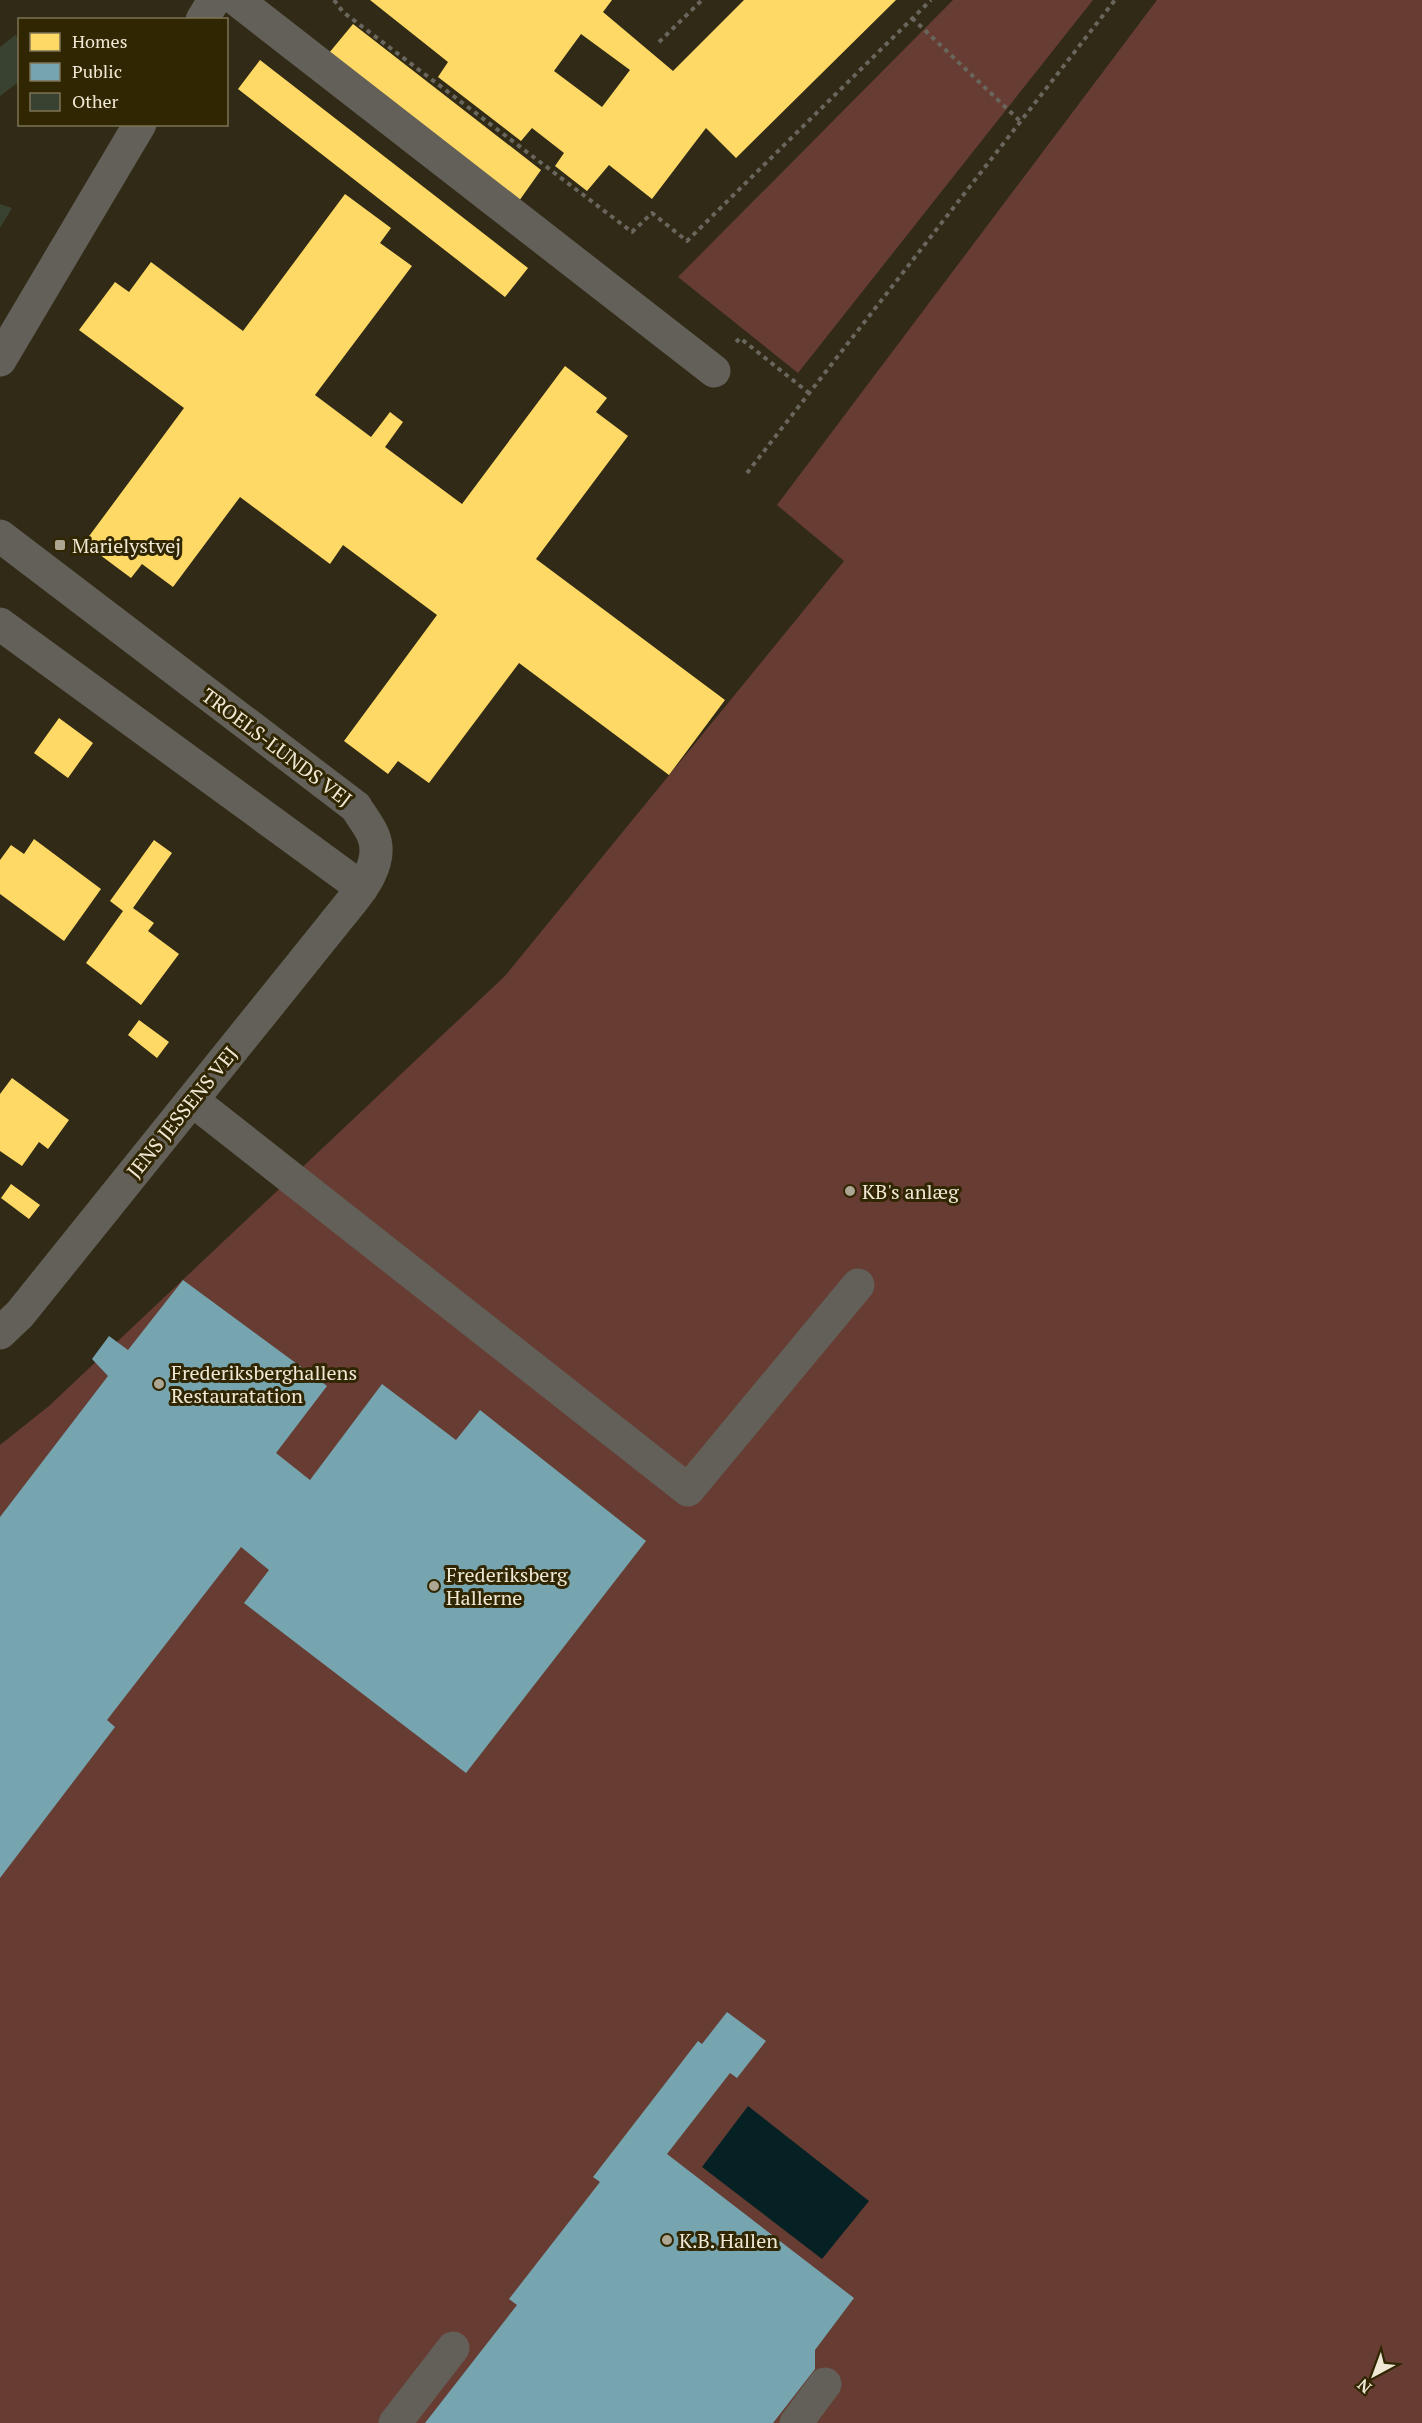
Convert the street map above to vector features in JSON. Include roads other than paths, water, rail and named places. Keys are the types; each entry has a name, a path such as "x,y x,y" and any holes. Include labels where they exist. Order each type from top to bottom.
{"street":[{"path":"203,18 214,0"},
{"path":"237,0 714,371"},
{"path":"0,360 139,126"},
{"name":"TROELS-LUNDS VEJ","path":"0,536 356,807 374,837 375,864 362,888"},
{"path":"0,624 362,888"},
{"name":"JENS JESSENS VEJ","path":"0,1333 20,1314 362,888"},
{"path":"192,1100 688,1490 858,1285"},
{"path":"395,2423 453,2348"},
{"path":"796,2423 825,2384"}],"water":[{"path":"748,2106 869,2201 822,2259 702,2167"}],"place":[{"name":"Marielystvej","path":"60,545"},
{"name":"KB's anlæg","path":"850,1191"},
{"name":"Frederiksberghallens Restauratation","path":"159,1384"},
{"name":"Frederiksberg Hallerne","path":"434,1586"},
{"name":"K.B. Hallen","path":"667,2240"}]}
